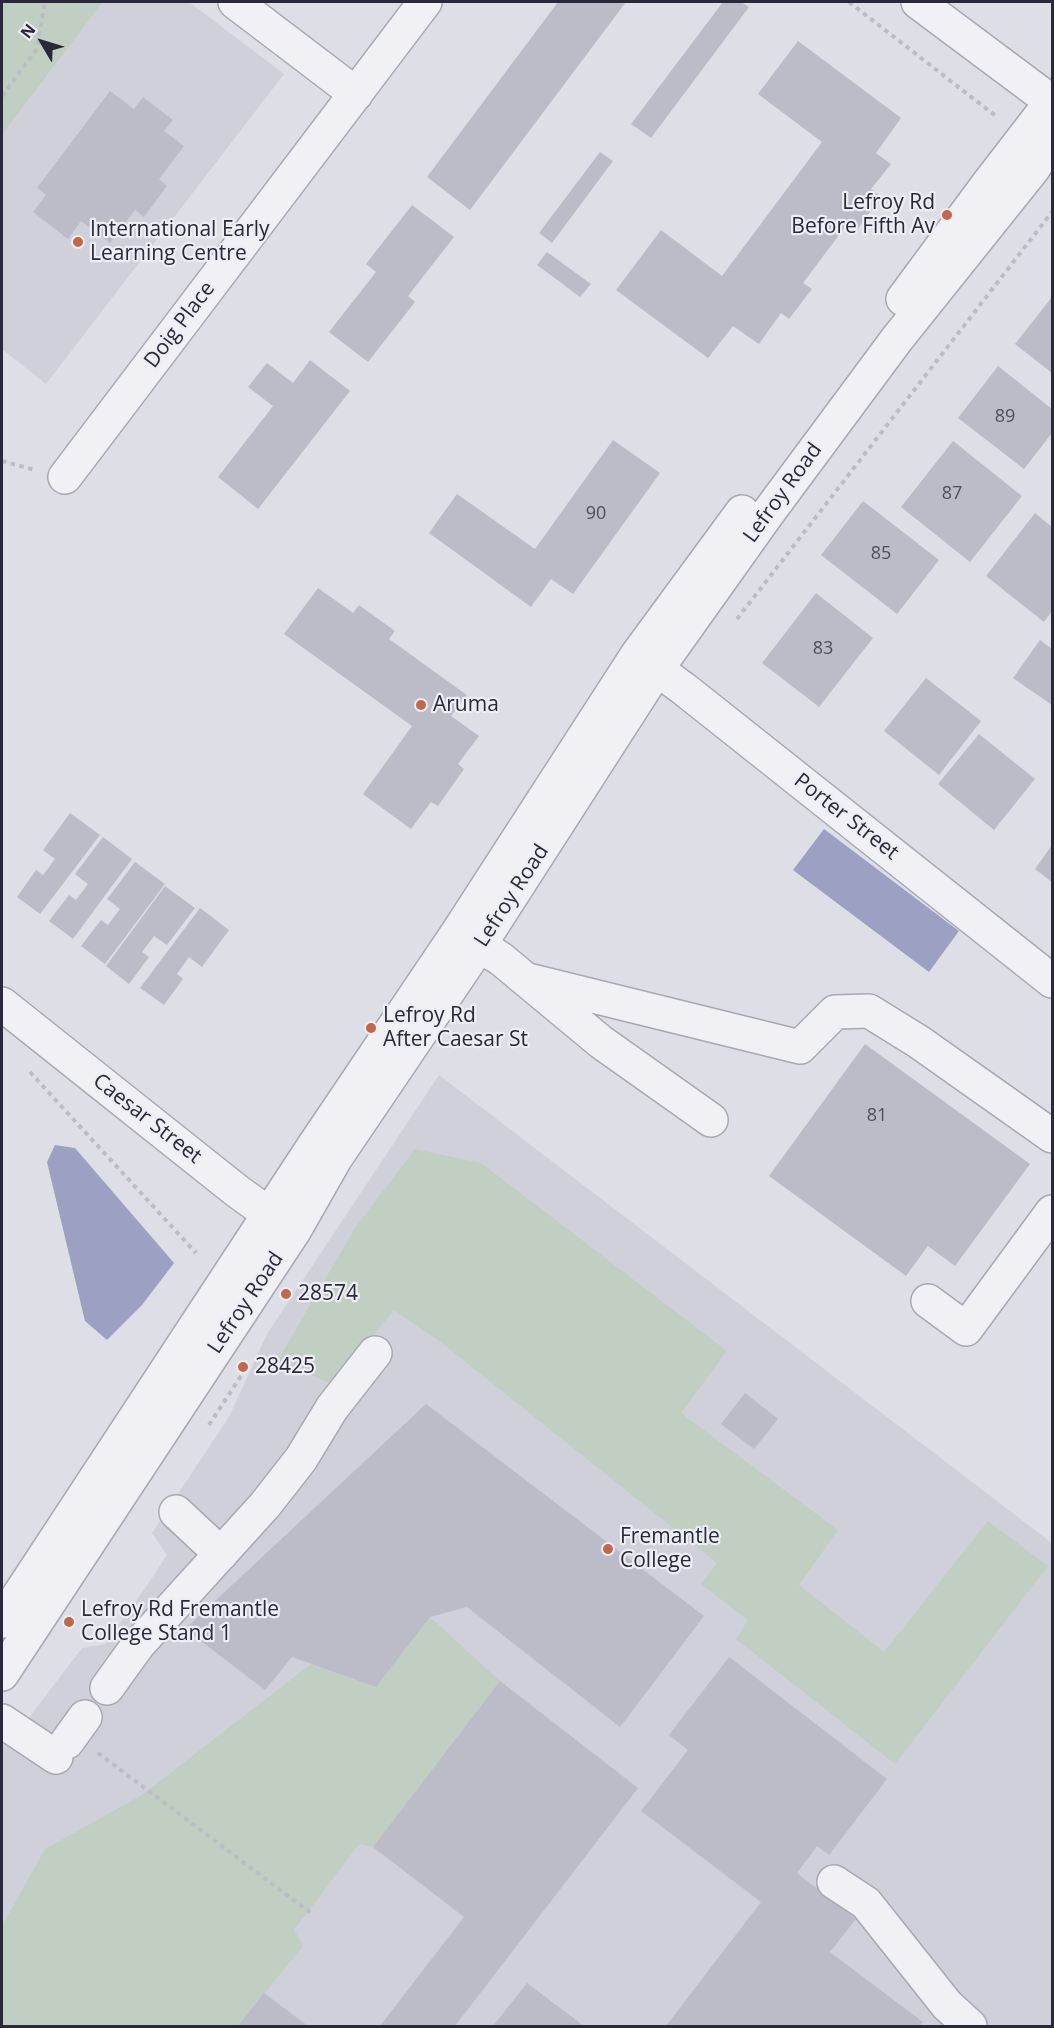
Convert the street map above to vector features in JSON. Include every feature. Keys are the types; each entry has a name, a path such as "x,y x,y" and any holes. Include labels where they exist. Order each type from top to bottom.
{"street":[{"path":"235,2 356,94"},
{"name":"Doig Place","path":"64,477 425,2"},
{"path":"918,2 1052,101"},
{"name":"Lefroy Road","path":"2,1621 282,1223 335,1159 468,939 647,662 695,574 1052,101"},
{"name":"Lefroy Road","path":"647,662 768,513 897,339 1033,170 1053,139"},
{"name":"Porter Street","path":"647,662 1053,981"},
{"path":"468,939 528,980 601,1042 711,1120"},
{"path":"528,980 800,1047 835,1012 869,1011 918,1042 1053,1136"},
{"name":"Caesar Street","path":"2,1004 282,1223"},
{"path":"928,1300 966,1329 1053,1212"},
{"name":"Lefroy Road","path":"2,1674 282,1223"},
{"path":"107,1688 138,1645 275,1493 309,1446 332,1408 375,1353"},
{"path":"176,1512 221,1554"},
{"path":"2,1721 76,1742"},
{"path":"834,1882 866,1903 947,2005 970,2026"}],"path":[{"path":"2,96 37,50 45,2"},
{"path":"849,2 998,117"},
{"path":"28,1070 196,1253"},
{"path":"76,1742 311,1913"}],"shaded area":[{"name":"International Early Learning Centre","path":"103,2 189,2 284,74 46,384 2,349 2,135"},
{"name":"Fremantle College","path":"439,1075 1052,1543 1052,2026 2,2026 2,1739 12,1745 31,1715 82,1648 105,1644 148,1584 167,1555 152,1533 229,1417 267,1334"}],"green space":[{"path":"2,2 103,2 2,135"},
{"path":"415,1149 481,1163 727,1351 681,1413 838,1530 799,1585 884,1652 988,1521 1048,1566 895,1764 736,1639 748,1620 701,1584 717,1563 439,1341 394,1310 334,1385 278,1360 355,1228"},
{"path":"430,1617 500,1681 373,1847 359,1844 294,1930 303,1946 238,2026 2,2026 2,1926 45,1849 142,1795 311,1664 376,1687"}],"water":[{"path":"824,829 959,931 929,972 793,870"},
{"path":"55,1145 75,1148 174,1263 142,1305 107,1340 85,1321 47,1162"}],"building":[{"path":"558,2 626,2 470,210 427,177"},
{"path":"723,2 741,2 749,7 651,138 631,124"},
{"path":"798,41 901,118 876,153 891,164 871,189 881,197 854,234 845,227 803,283 812,289 789,319 781,313 759,344 733,326 708,358 616,290 661,230 722,276 822,142 758,94"},
{"path":"110,91 134,109 143,97 173,120 164,131 184,146 159,179 167,186 144,217 135,210 110,243 81,221 68,239 33,212 46,195 37,188"},
{"path":"600,152 613,161 552,243 539,233"},
{"path":"412,205 454,237 408,296 415,302 368,362 329,332 376,272 366,264"},
{"path":"547,252 591,284 580,297 537,265"},
{"path":"1052,297 1052,373 1015,344"},
{"path":"310,360 350,391 258,509 218,477 273,406 248,387 267,363 293,383"},
{"path":"998,366 1052,409 1052,433 1024,469 958,418"},
{"path":"613,440 660,473 573,594 551,579 531,607 429,533 457,494 535,549"},
{"path":"953,441 1022,496 970,562 901,507"},
{"path":"863,501 939,560 897,614 821,555"},
{"path":"1035,513 1052,527 1052,611 1044,622 986,576"},
{"name":"Aruma","path":"318,588 353,613 359,605 395,631 389,639 467,695 451,716 479,736 458,764 464,769 438,806 431,802 411,829 363,794 412,726 284,634"},
{"path":"816,593 873,638 819,707 762,663"},
{"path":"1040,640 1052,649 1052,705 1013,678"},
{"path":"926,678 981,721 939,775 884,731"},
{"path":"979,734 1035,779 994,830 938,784"},
{"path":"70,813 100,835 40,914 17,897 36,870 43,875 55,859 43,850"},
{"path":"103,837 132,859 73,939 49,921 69,895 76,900 88,884 75,874"},
{"path":"1052,845 1052,882 1035,869"},
{"path":"135,862 165,884 105,964 81,946 101,920 108,925 120,909 107,899"},
{"path":"165,886 195,908 167,945 154,936 142,952 149,957 129,984 106,966"},
{"path":"200,908 229,930 202,967 189,957 177,974 183,979 164,1005 140,988"},
{"path":"865,1044 1030,1164 955,1266 928,1246 906,1276 769,1176"},
{"path":"745,1393 778,1419 754,1449 721,1424"},
{"path":"426,1404 704,1616 620,1727 467,1607 430,1617 376,1687 292,1657 265,1690 185,1629"},
{"path":"729,1657 887,1779 829,1855 817,1846 797,1873 856,1919 830,1952 923,2022 920,2026 666,2026 761,1902 641,1811 688,1750 669,1735"},
{"path":"500,1681 638,1788 455,2026 380,2026 464,1917 373,1847"},
{"path":"527,1983 584,2026 493,2026"},
{"path":"264,1993 308,2026 238,2026"}],"place":[{"name":"Lefroy Rd Before Fifth Av","path":"947,215"},
{"name":"International Early Learning Centre","path":"78,242"},
{"name":"Aruma","path":"421,705"},
{"name":"Lefroy Rd After Caesar St","path":"371,1028"},
{"name":"28574","path":"286,1294"},
{"name":"28425","path":"243,1367"},
{"name":"Fremantle College","path":"608,1549"},
{"name":"Lefroy Rd Fremantle College Stand 1","path":"69,1622"}]}
